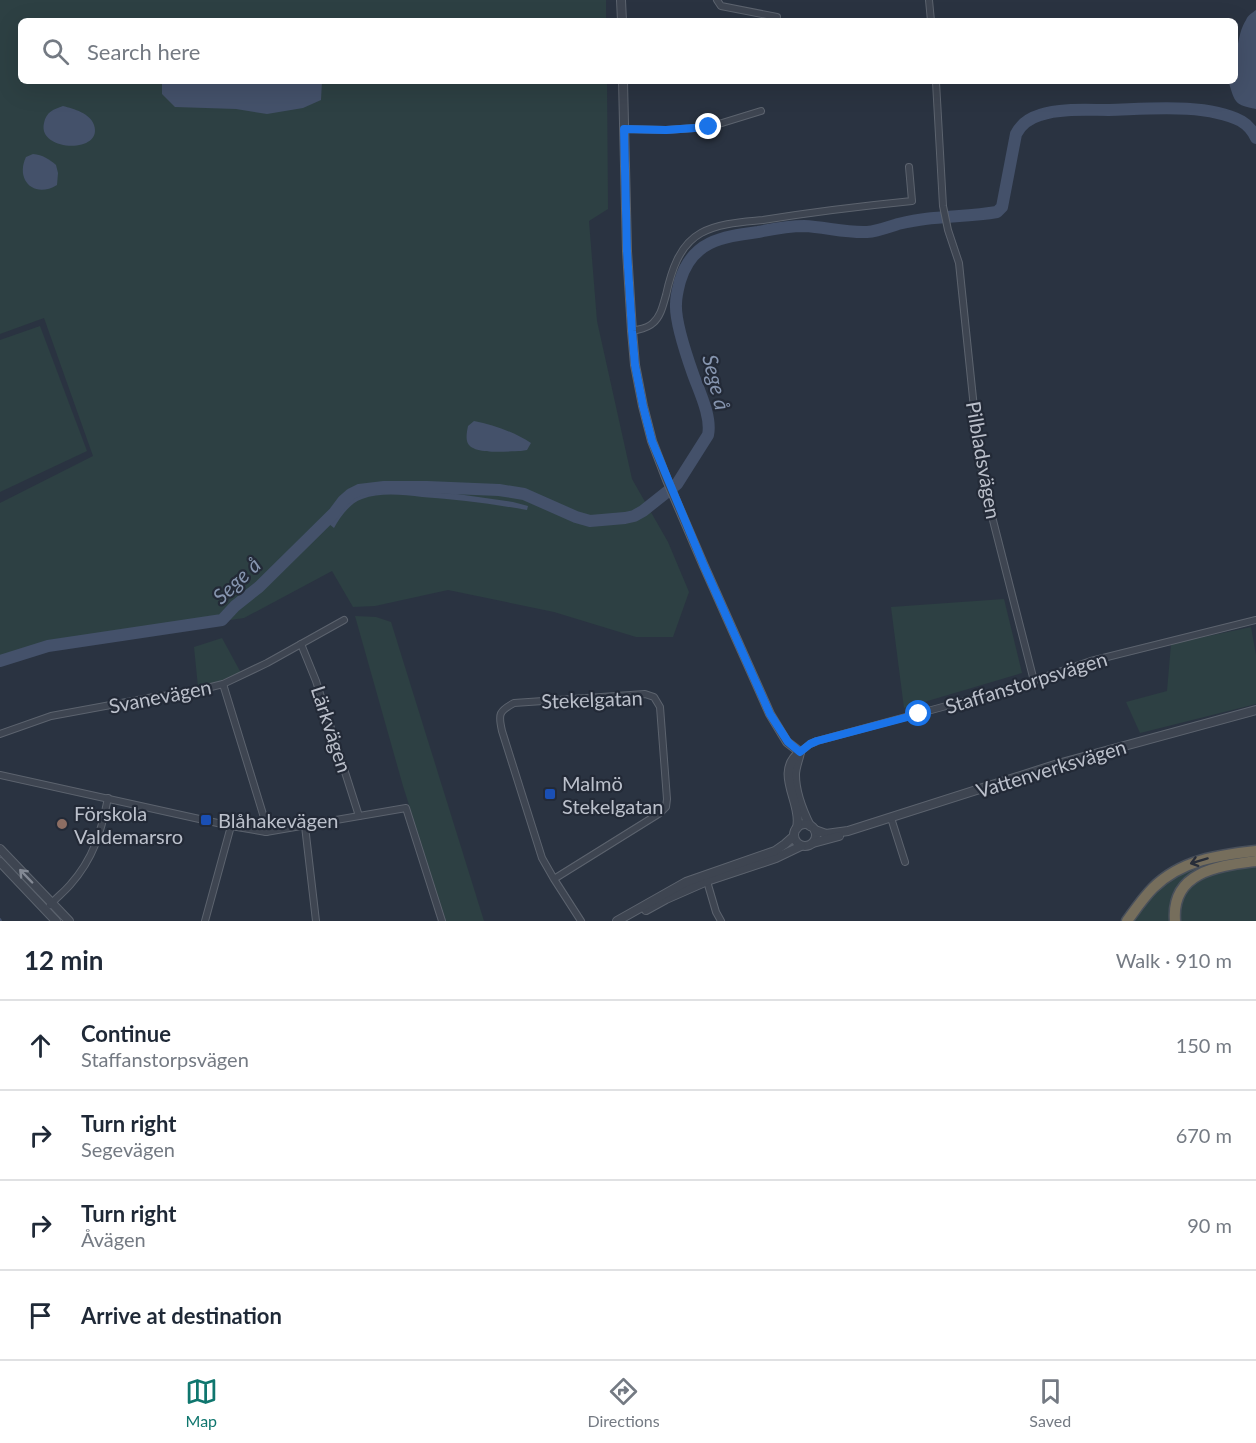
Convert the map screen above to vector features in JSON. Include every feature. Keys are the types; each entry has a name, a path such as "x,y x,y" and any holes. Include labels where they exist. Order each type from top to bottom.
{"highway":[{"path":"1127,921 1154,888 1176,870 1212,857 1256,851"},
{"path":"1175,921 1177,902 1185,886 1192,879 1218,867 1256,861"}],"street":[{"path":"621,0 622,18"},
{"path":"717,0 721,6 777,17"},
{"path":"929,0 931,18"},
{"path":"623,84 627,251 632,331 635,365 652,441 704,566 770,714 788,742 800,752"},
{"name":"Pilbladsvägen","path":"936,84 943,206 959,263 984,485 1034,681"},
{"path":"624,129 666,130 709,127 761,111"},
{"path":"632,331 649,326 657,318 679,255 702,232 725,225 912,201 909,167"},
{"name":"Svanevägen","path":"0,734 51,716 154,696 187,693 223,684 267,663 344,620"},
{"name":"Staffanstorpsvägen","path":"800,752 817,741 998,692 1091,661 1256,620"},
{"name":"Lärkvägen","path":"301,644 316,681 359,816"},
{"path":"223,684 266,824 266,832"},
{"name":"Stekelgatan","path":"554,879 660,813 666,807 660,707 654,697 645,694 514,702 502,709 499,717 542,858 554,879 581,921"},
{"name":"Vattenverksvägen","path":"812,828 826,834 848,831 1058,764 1256,711"},
{"path":"617,921 686,882 776,858 813,843 816,839 805,814 796,781 800,752"},
{"path":"800,752 793,757 789,774 798,816 797,843 801,846"},
{"path":"0,775 266,832 406,808 442,921"},
{"path":"45,910 70,886 91,857 108,798"},
{"path":"891,818 905,861"},
{"path":"626,921 706,878 775,851 803,825 812,828"},
{"path":"205,921 231,826"},
{"path":"305,826 316,921"},
{"name":"Vattenverksvägen","path":"813,843 840,836 848,831"},
{"path":"0,849 69,921"},
{"path":"0,862 56,921"},
{"path":"706,878 721,921"}],"shaded area":[{"path":"0,0 606,0 606,18 18,18 18,84 607,84 608,209 589,221 597,321 632,479 668,542 689,592 673,637 636,637 554,612 448,590 375,606 353,607 332,571 244,618 48,646 0,661 0,503 93,456 44,318 0,334"},
{"path":"40,326 87,451 0,492 0,340"},
{"path":"1004,599 1022,673 904,708 891,607"},
{"path":"355,616 376,617 391,622 484,921 446,921 403,786"},
{"path":"1251,627 1256,655 1256,704 1140,733 1126,702 1167,691 1171,644"},
{"path":"222,638 241,673 198,687 194,647"},
{"path":"1256,858 1233,860 1202,867 1194,874 1172,921 1131,921 1149,898 1175,875 1216,860"},
{"path":"1256,865 1256,921 1179,921 1182,904 1194,883 1215,872"}],"water":[{"path":"1256,10 1256,109 1237,102 1229,84 1238,84 1238,44 1240,33 1248,17"},
{"path":"162,84 322,84 321,100 303,108 267,114 236,109 175,107 162,94"},
{"path":"63,106 81,112 92,121 94,134 89,141 81,145 70,146 50,140 45,133 44,123 49,114"},
{"path":"33,154 40,155 56,165 57,185 41,190 29,185 25,180 23,165 26,157"},
{"path":"474,421 504,429 531,443 527,450 521,451 490,452 475,449 467,441 468,426"},
{"path":"369,491 457,494 528,506 527,510 461,500 384,495 358,501 346,511 334,528 329,524 345,503 355,495"}],"waterway":[{"name":"Sege å","path":"0,661 48,646 222,620 259,587 334,513 343,501 359,490 384,487 499,490 524,494 590,521 625,518 643,511 677,484 708,435 707,412 682,339 676,304 685,268 692,257 710,243 732,236 787,227 804,226 867,232 918,220 997,212 1002,207 1016,134 1020,127 1036,116 1056,111 1194,109 1227,115 1241,121 1250,128 1256,138"}],"place":[{"name":"Malmö Stekelgatan","path":"550,794"},
{"name":"Blåhakevägen","path":"206,820"},
{"name":"Förskola Valdemarsro","path":"62,824"}],"route":[{"path":"709,127 666,130 624,129 627,251 635,365 652,441 704,566 770,714 788,742 800,752 817,741 919,714"}]}
